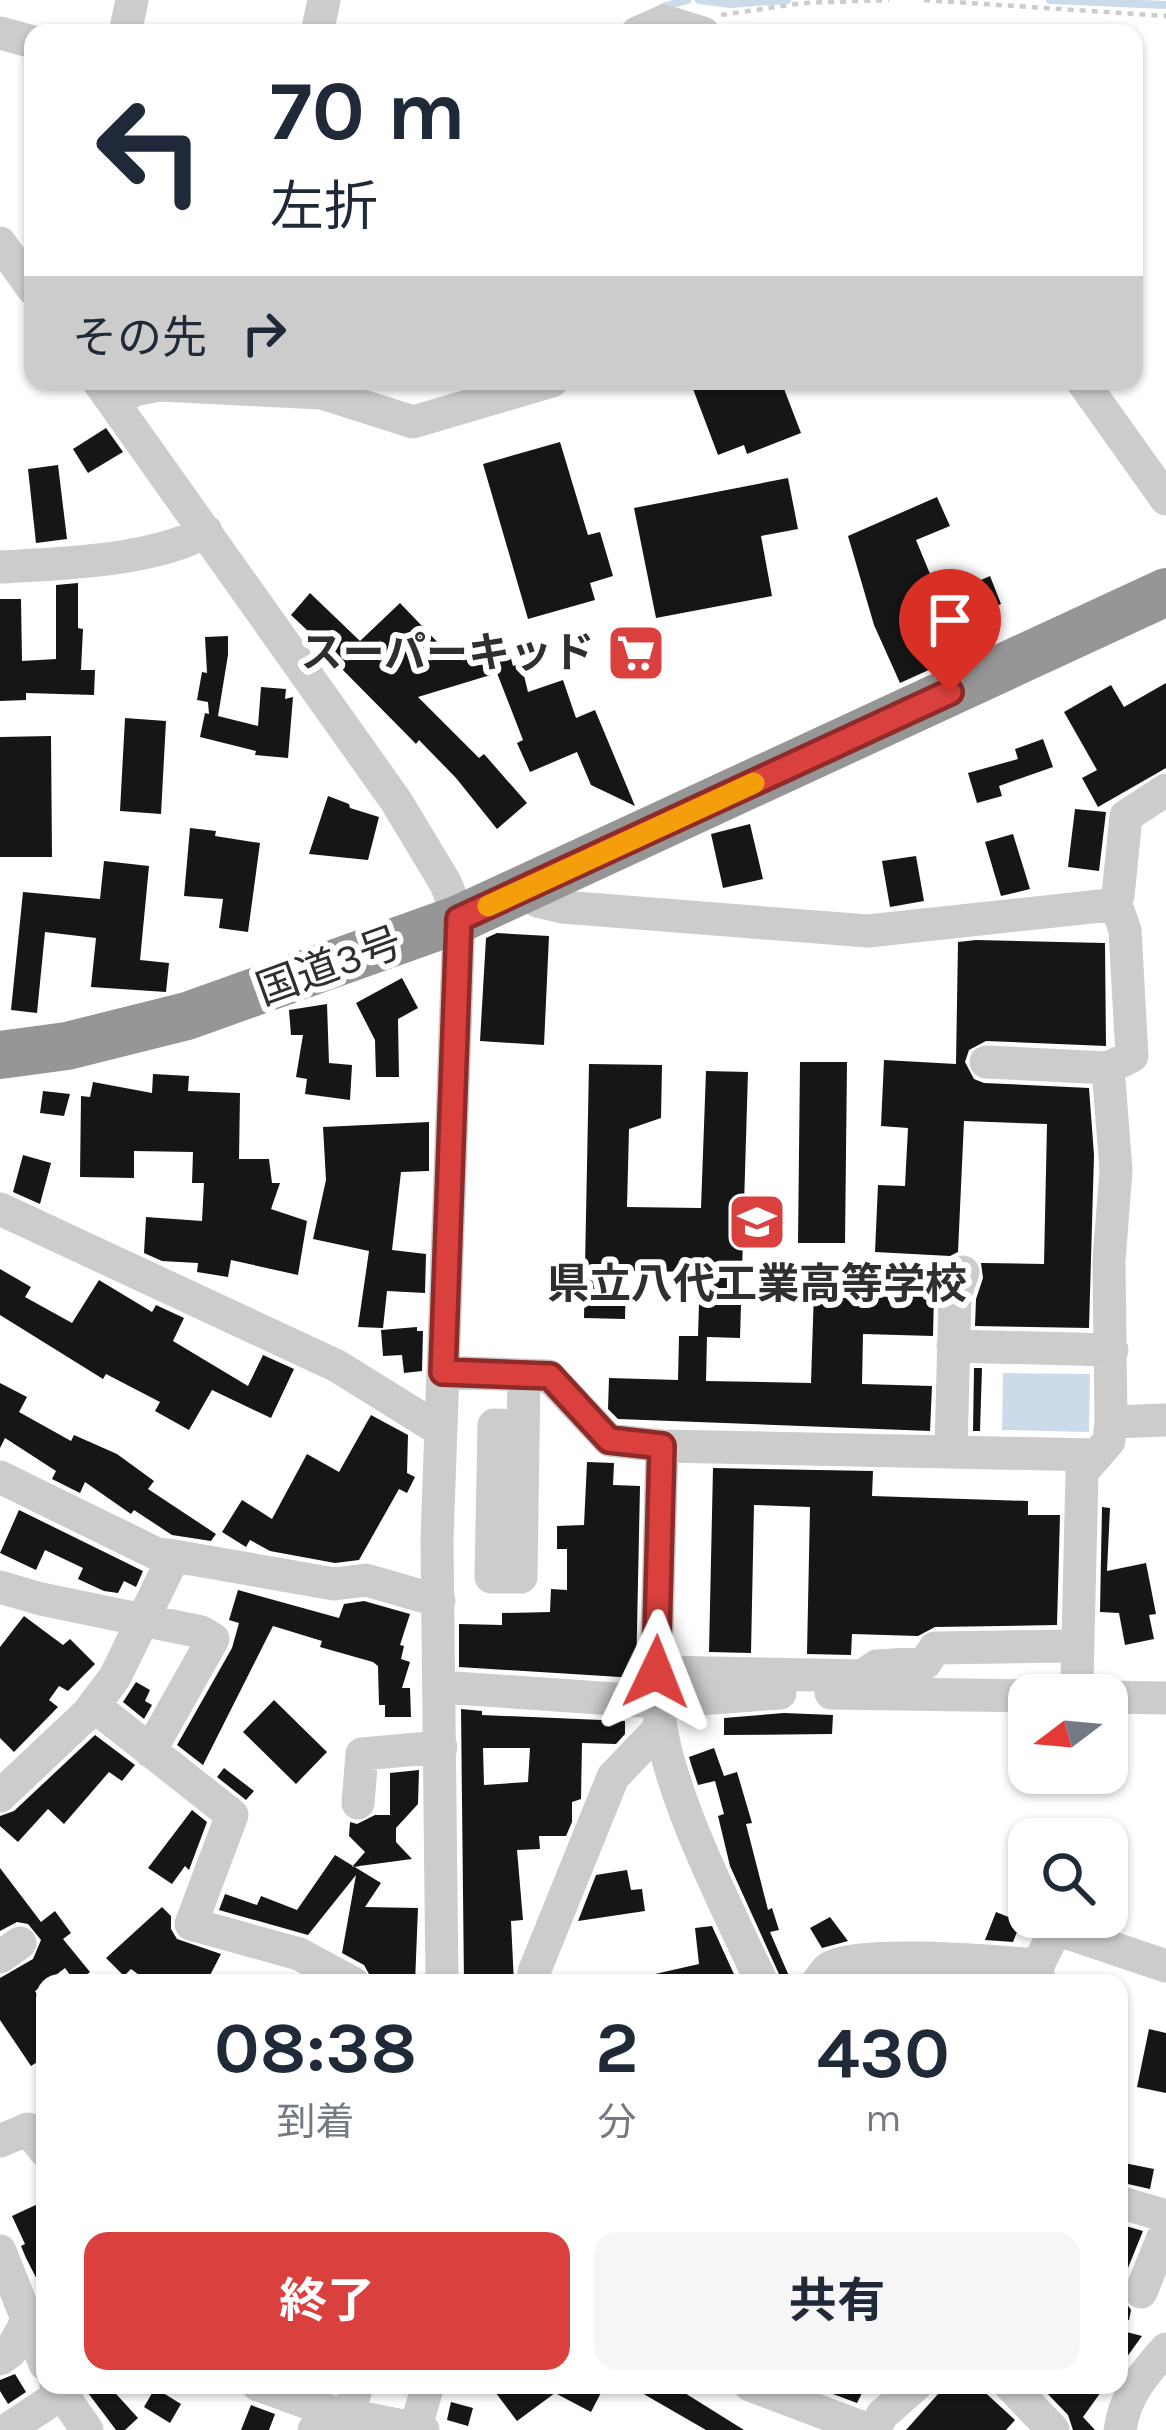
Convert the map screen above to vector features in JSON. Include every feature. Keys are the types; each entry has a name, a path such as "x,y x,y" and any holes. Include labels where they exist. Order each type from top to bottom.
{"highway":[{"name":"国道3号","path":"0,1055 67,1046 187,1016 459,919 1166,592"}],"street":[{"path":"0,243 24,277"},
{"path":"261,390 322,393 413,422 521,390"},
{"path":"1088,390 1166,499"},
{"path":"106,392 396,801 446,884 459,919 440,1430 442,1974"},
{"path":"0,567 82,563 190,541 206,531"},
{"path":"986,1062 1108,1068 1132,1056 1128,956 1115,902 1126,816 1166,790"},
{"path":"524,889 537,901 562,907 868,931 1115,902"},
{"path":"0,1078 67,1046"},
{"path":"1077,1674 1082,1472 1109,1441 1111,1422 1109,1261 1116,1169 1108,1068"},
{"path":"0,1209 337,1366 440,1430"},
{"path":"951,1450 955,1295 963,1273"},
{"path":"953,1346 1112,1350"},
{"path":"443,1372 550,1376 609,1440 662,1446 1096,1456"},
{"path":"523,1426 524,1375"},
{"path":"1111,1422 1166,1420"},
{"path":"662,1446 656,1672 862,1676 877,1666 925,1663 934,1648 1078,1646"},
{"path":"0,1477 157,1554 334,1584 366,1580 439,1601"},
{"path":"0,1796 94,1706 115,1677 174,1556"},
{"path":"0,1587 201,1632 213,1639 150,1751"},
{"path":"440,1687 659,1715 785,1693 1008,1696"},
{"path":"1128,1697 1166,1698"},
{"path":"94,1706 232,1815 191,1924 299,1954 336,1974"},
{"path":"534,1972 613,1777 659,1715"},
{"path":"659,1715 697,1835 757,1974"},
{"path":"358,1803 362,1754 441,1747"},
{"path":"825,1974 830,1967 854,1961 969,1959 1038,1974 1056,1928 1166,1966"},
{"path":"0,2141 28,2129 36,2139"},
{"path":"1128,2205 1166,2216"},
{"path":"1141,2293 1166,2230"},
{"path":"0,2251 36,2340"},
{"path":"0,2359 10,2353 27,2320"},
{"path":"1120,2430 1124,2406 1139,2378 1166,2349"},
{"path":"8,2430 42,2394"},
{"path":"63,2394 87,2430"},
{"path":"287,2394 418,2429 426,2394"},
{"path":"774,2394 872,2430 906,2394"},
{"path":"1019,2394 1053,2430"}],"path":[{"path":"686,24 678,14 686,10 726,16 803,3 889,0"},
{"path":"924,0 1166,16"}],"water":[{"path":"1003,1373 1090,1374 1089,1432 1002,1430"}],"building":[{"path":"693,390 784,390 801,433 747,454 744,445 718,455"},
{"path":"106,428 123,452 88,473 73,449"},
{"path":"560,442 588,535 600,532 613,576 590,583 595,600 528,619 483,464"},
{"path":"58,465 67,539 36,543 28,469"},
{"path":"788,478 798,529 761,536 772,596 656,618 634,508"},
{"path":"937,497 950,526 916,540 940,598 990,576 1001,604 961,621 973,650 900,683 874,625 848,536"},
{"path":"78,583 81,670 95,670 94,695 26,693 26,700 0,701 0,599 21,599 22,661 56,659 56,585"},
{"path":"310,593 360,641 400,603 444,649 504,633 513,666 521,663 528,692 563,680 576,718 595,710 635,806 591,785 577,752 530,772 497,673 418,697 479,758 484,754 527,803 497,829 456,778 419,740 416,744 291,615"},
{"path":"228,636 218,716 258,726 261,687 286,689 285,699 293,697 288,758 255,755 256,751 200,737 205,713 209,714 208,702 197,700 202,672 207,673 205,637"},
{"path":"1166,683 1166,768 1098,807 1082,778 1097,770 1064,712 1111,685 1124,707"},
{"path":"125,718 166,721 161,814 120,811"},
{"path":"51,736 52,857 0,857 0,737"},
{"path":"1043,739 1053,767 999,786 1002,796 977,803 968,773 1018,759 1015,749"},
{"path":"328,796 379,817 368,860 309,854"},
{"path":"1075,809 1106,812 1099,871 1068,867"},
{"path":"750,824 763,879 723,888 711,834"},
{"path":"190,828 260,843 248,932 219,928 223,899 184,896"},
{"path":"1013,834 1030,889 1001,896 985,842"},
{"path":"916,856 924,901 890,907 882,861"},
{"path":"104,861 149,866 140,960 169,963 166,992 91,987 96,938 45,932 37,1013 11,1010 23,892 100,899"},
{"path":"497,933 549,936 544,1045 480,1041 486,938"},
{"path":"958,942 1105,943 1106,1046 986,1041 969,1050 965,1062 974,1079 984,1083 1089,1088 1094,1155 1089,1328 975,1326 981,1263 1044,1264 1047,1124 964,1121 958,1252 950,1256 875,1252 878,1185 905,1186 908,1128 881,1126 884,1060 956,1064"},
{"path":"402,978 418,1008 398,1019 399,1077 376,1077 375,1040 356,1003"},
{"path":"327,1004 329,1063 352,1065 350,1100 305,1094 307,1079 296,1077 303,1035 291,1035 289,1010"},
{"path":"800,1062 847,1062 845,1243 798,1243"},
{"path":"589,1064 662,1065 661,1118 629,1129 627,1207 701,1208 706,1071 748,1072 740,1338 707,1337 706,1381 811,1383 814,1290 864,1288 864,1292 934,1294 933,1336 863,1334 862,1384 932,1386 930,1431 618,1419 608,1409 609,1378 678,1380 679,1336 698,1336 700,1272 626,1271 625,1319 584,1318"},
{"path":"153,1074 189,1076 188,1091 240,1093 239,1159 269,1159 272,1183 280,1183 271,1209 307,1221 298,1275 231,1260 228,1277 197,1272 198,1263 162,1261 144,1253 146,1217 202,1221 204,1183 192,1183 193,1152 134,1151 134,1178 80,1177 81,1096 90,1097 93,1082 152,1093"},
{"path":"43,1091 70,1094 64,1116 40,1113"},
{"path":"429,1122 429,1171 401,1172 392,1250 426,1254 425,1293 387,1291 383,1328 358,1327 369,1251 313,1239 326,1180 323,1127"},
{"path":"23,1155 51,1163 40,1204 13,1192"},
{"path":"0,1269 31,1287 25,1297 72,1323 99,1280 152,1312 156,1305 184,1318 173,1341 248,1386 263,1355 294,1369 271,1418 212,1390 189,1430 155,1411 160,1402 106,1374 103,1379 0,1315"},
{"path":"417,1327 423,1331 422,1371 404,1373 402,1355 383,1356 381,1330"},
{"path":"974,1368 982,1368 980,1431 973,1431"},
{"path":"0,1383 27,1397 19,1412 71,1441 74,1435 117,1454 154,1481 148,1489 216,1534 211,1541 172,1535 85,1482 80,1493 52,1479 56,1471 5,1438 0,1448"},
{"path":"371,1415 408,1435 407,1473 415,1477 407,1493 399,1489 359,1560 335,1563 270,1551 250,1540 246,1547 222,1532 242,1500 272,1519 307,1454 339,1472"},
{"path":"587,1462 614,1463 613,1485 640,1486 636,1678 459,1667 459,1624 502,1625 502,1613 550,1612 551,1589 567,1590 567,1549 557,1549 557,1526 584,1525"},
{"path":"713,1468 873,1471 872,1496 1028,1501 1028,1515 1060,1515 1057,1625 935,1627 918,1636 852,1634 851,1655 807,1654 810,1507 754,1505 751,1653 709,1652"},
{"path":"1102,1507 1110,1508 1107,1571 1146,1563 1156,1614 1149,1615 1154,1639 1125,1645 1119,1613 1100,1612"},
{"path":"19,1510 143,1571 136,1587 124,1581 118,1593 104,1591 78,1579 83,1568 45,1550 36,1570 0,1553"},
{"path":"238,1590 339,1618 344,1604 364,1601 410,1614 400,1645 404,1646 401,1659 410,1662 402,1688 410,1688 411,1717 385,1717 385,1705 379,1705 378,1666 373,1662 320,1647 322,1641 273,1626 203,1765 177,1745 232,1648 239,1623 229,1620"},
{"path":"24,1616 63,1645 70,1639 95,1664 68,1691 59,1686 49,1700 58,1707 14,1752 0,1738 0,1647"},
{"path":"136,1682 150,1690 145,1701 152,1705 144,1719 123,1702"},
{"path":"274,1700 327,1752 296,1784 243,1732"},
{"path":"461,1709 482,1711 482,1715 625,1721 625,1734 616,1744 582,1743 581,1799 572,1802 566,1836 539,1836 540,1849 517,1850 523,1920 511,1921 514,1974 464,1974","holes":["483,1748 530,1748 528,1782 484,1785"]},
{"path":"833,1715 832,1734 724,1735 724,1718"},
{"path":"95,1735 135,1765 122,1781 109,1772 64,1824 48,1809 18,1842 0,1826 0,1816 14,1811"},
{"path":"714,1748 724,1776 737,1772 768,1910 772,1908 779,1930 770,1932 788,1974 779,1974 730,1866 715,1781 698,1785 689,1757"},
{"path":"224,1768 254,1791 246,1800 217,1777"},
{"path":"419,1770 418,1804 396,1828 396,1842 412,1859 352,1867 365,1852 349,1836 350,1822 390,1815 390,1773"},
{"path":"192,1810 207,1822 189,1870 185,1866 172,1884 148,1868"},
{"path":"335,1855 381,1883 365,1907 418,1908 415,1974 369,1974 364,1965 342,1953 356,1875 308,1935 219,1910 225,1894 257,1905 261,1896 297,1910"},
{"path":"0,1868 41,1922 55,1911 71,1933 63,1939 90,1972 69,1974 65,1968 57,1974 36,1974 36,2063 31,2066 0,2020 0,1978 33,1959 41,1940 28,1924 17,1922 0,1931"},
{"path":"627,1870 631,1890 642,1889 645,1911 578,1921 596,1875"},
{"path":"162,1907 171,1916 177,1939 221,1954 211,1974 138,1974 131,1969 122,1974 106,1958"},
{"path":"996,1912 1008,1917 1008,1938 1015,1938 1013,1942 985,1940"},
{"path":"830,1917 848,1941 822,1948 810,1928"},
{"path":"712,1926 734,1974 655,1974 699,1964 695,1928"},
{"path":"1149,2029 1166,2033 1166,2093 1137,2087"},
{"path":"1128,2164 1154,2169 1150,2189 1128,2184"},
{"path":"36,2205 36,2277 21,2246 25,2244 12,2216"},
{"path":"1128,2227 1143,2231 1128,2268"},
{"path":"1128,2332 1142,2336 1128,2355"},
{"path":"15,2374 26,2392 8,2404 0,2380"},
{"path":"89,2394 116,2394 138,2418 125,2430 116,2430"},
{"path":"152,2394 165,2394 181,2404 170,2423 144,2407"},
{"path":"497,2394 554,2394 517,2421"},
{"path":"557,2394 600,2394 591,2412"},
{"path":"644,2394 686,2394 744,2430 706,2430"},
{"path":"833,2394 862,2394 857,2403"},
{"path":"938,2394 987,2394 1015,2420 1006,2430 906,2430"},
{"path":"1048,2394 1100,2394 1083,2417 1095,2430 1073,2430 1068,2415"},
{"path":"451,2402 473,2408 468,2426 447,2420"},
{"path":"251,2405 275,2414 269,2430 241,2430"}],"waterway":[{"path":"663,7 687,0"},
{"path":"699,0 730,4 787,0"},
{"path":"1050,0 1166,5"}],"slow traffic":[{"path":"488,906 754,783"}],"place":[{"name":"スーパーキッド","path":"636,653"},
{"name":"県立八代工業高等学校","path":"757,1222"}],"route":[{"path":"656,1672 662,1446 609,1440 550,1376 443,1372 459,919 950,692"}]}
